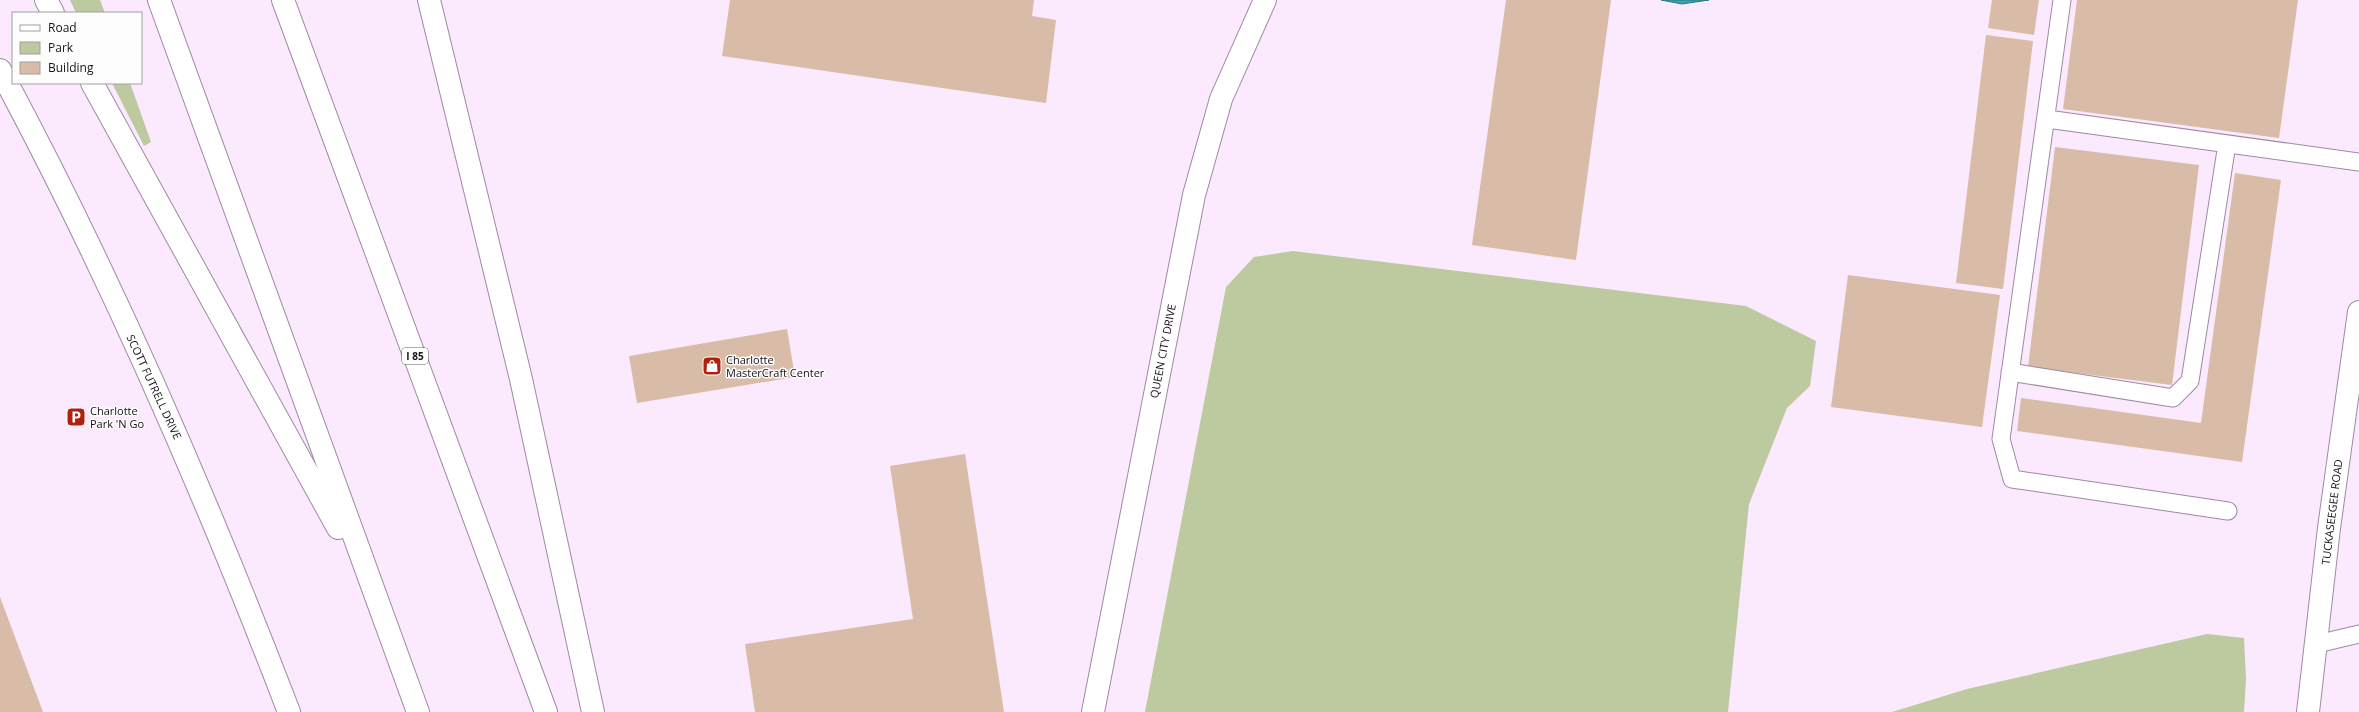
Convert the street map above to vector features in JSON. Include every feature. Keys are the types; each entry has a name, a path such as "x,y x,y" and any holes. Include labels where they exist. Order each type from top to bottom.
{"main road":[{"path":"46,0 52,12"},
{"path":"159,0 371,588 408,680 418,712"},
{"name":"I 85","path":"283,0 546,712"},
{"path":"429,0 521,378 593,712"},
{"name":"QUEEN CITY DRIVE","path":"1093,712 1194,195 1222,99 1265,0"},
{"name":"SCOTT FUTRELL DRIVE","path":"0,70 98,265 171,424 237,576 290,712"},
{"path":"93,84 371,588"},
{"name":"TUCKASEEGEE ROAD","path":"2308,712 2317,644 2329,528 2359,312"}],"lane":[{"path":"2062,0 2047,119 2001,439 2012,479 2228,511"},
{"path":"2047,119 2359,162"},
{"path":"2010,372 2173,398 2190,381 2227,144"},
{"path":"2317,644 2359,634"}],"green space":[{"path":"70,0 100,0 105,12 76,12"},
{"path":"113,84 130,84 151,142 144,146"},
{"path":"1293,251 1746,306 1816,341 1810,386 1787,408 1749,504 1728,712 1145,712 1226,287 1254,257"},
{"path":"2207,634 2244,638 2246,679 2244,712 1892,712 1967,689"}],"water":[{"path":"1661,0 1709,0 1682,4"}],"building":[{"path":"730,0 1034,0 1032,16 1056,20 1046,103 722,56"},
{"path":"1506,0 1611,0 1576,260 1472,245"},
{"path":"1992,0 2039,0 2034,35 1988,28"},
{"path":"2077,0 2298,0 2279,138 2063,109"},
{"path":"1986,35 2033,41 2003,289 1956,283"},
{"path":"2055,147 2199,165 2172,385 2028,367"},
{"path":"2235,173 2281,180 2242,462 2017,431 2021,398 2201,423"},
{"path":"1848,275 2000,295 1982,427 1831,407"},
{"name":"Charlotte MasterCraft Center","path":"787,329 795,377 637,403 629,356"},
{"path":"965,454 1004,712 755,712 745,644 913,619 890,466"},
{"path":"0,597 43,712 0,712"}],"place":[{"name":"Charlotte MasterCraft Center","path":"712,366"},
{"name":"Charlotte Park 'N Go","path":"76,417"}]}
